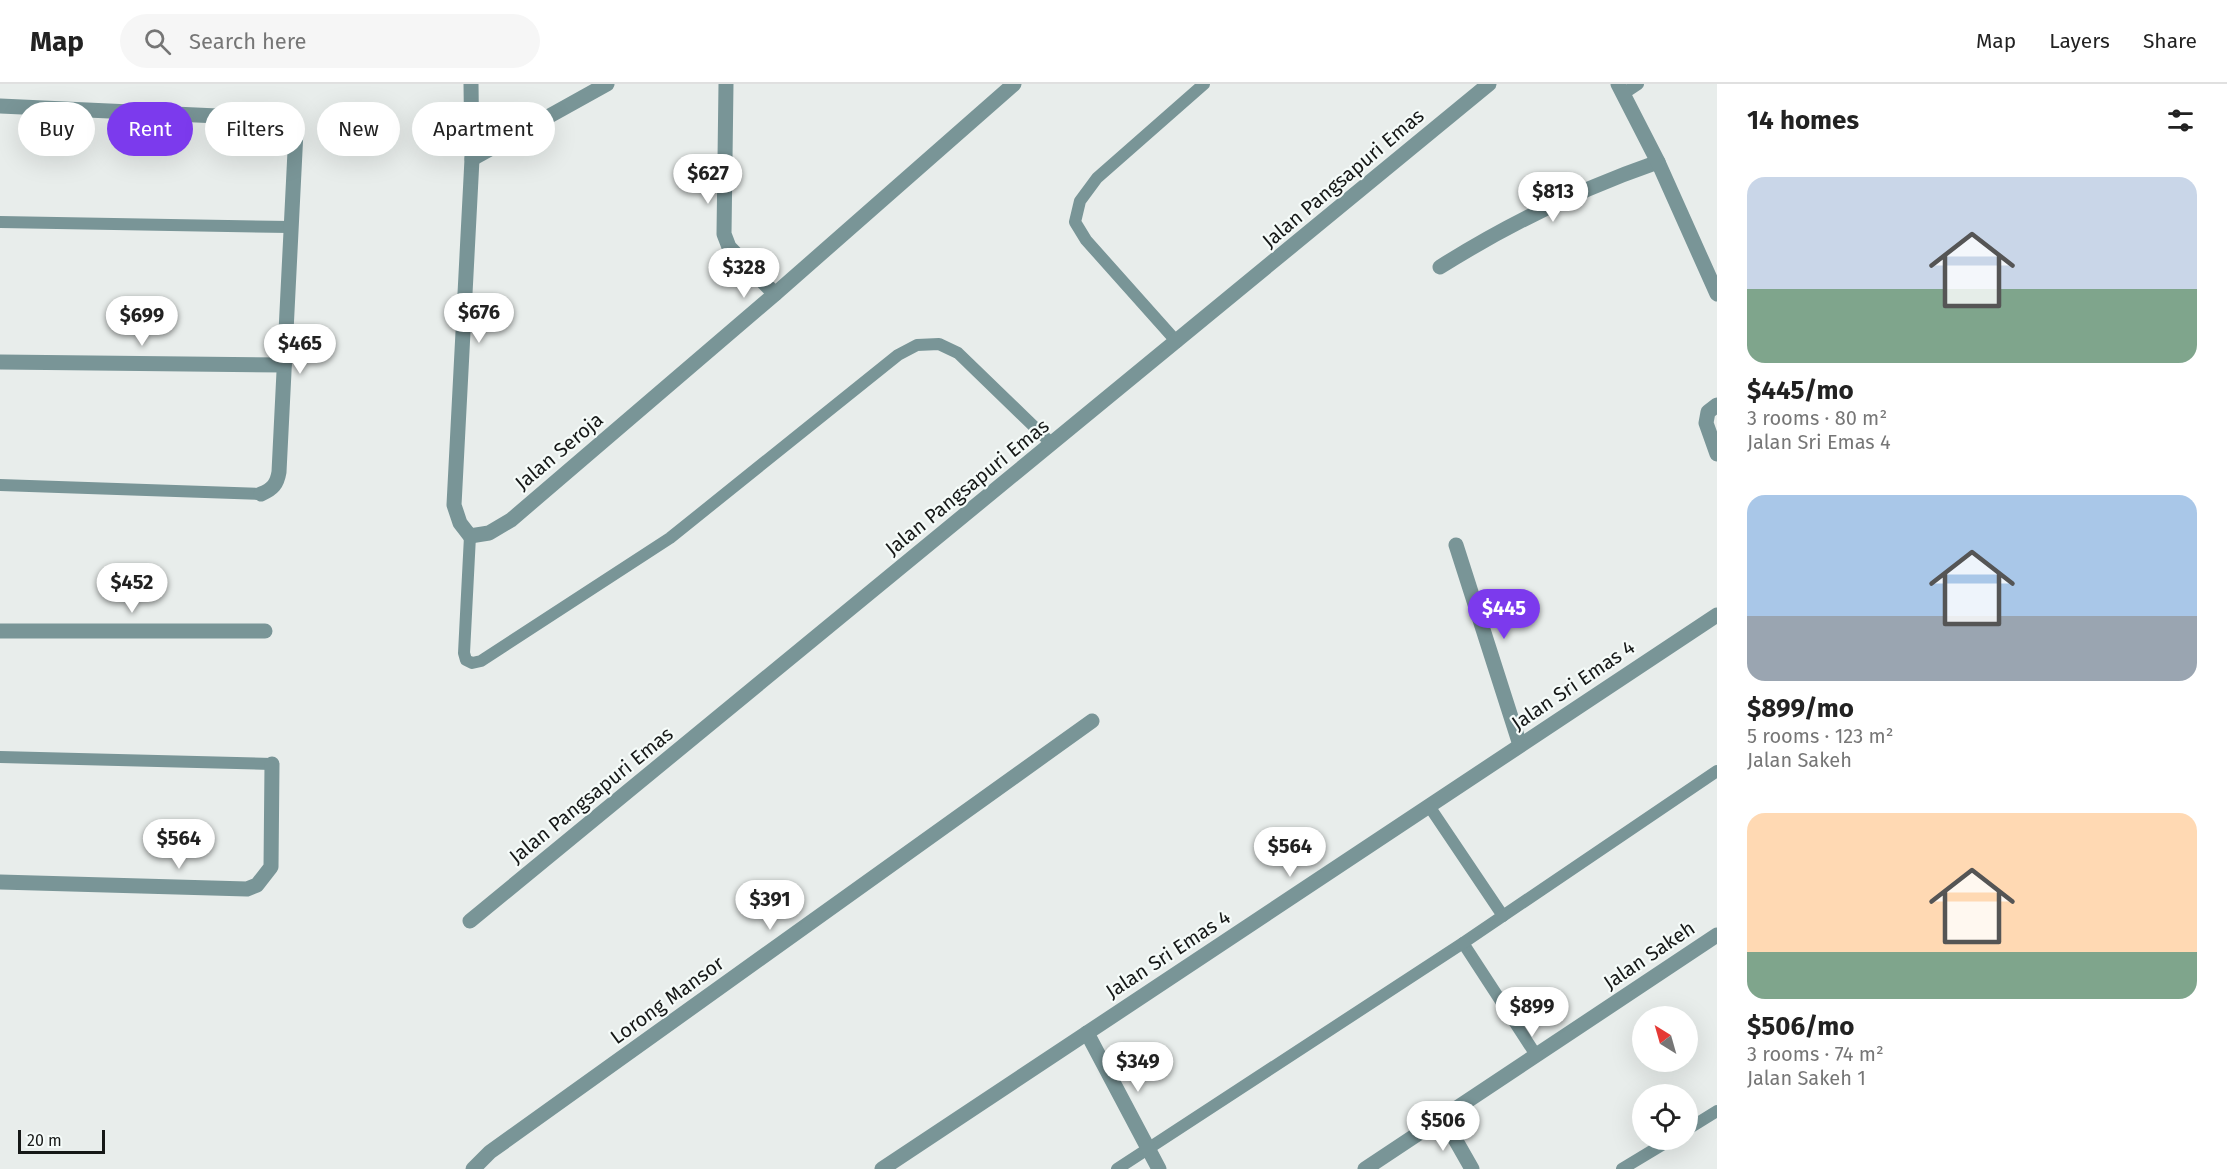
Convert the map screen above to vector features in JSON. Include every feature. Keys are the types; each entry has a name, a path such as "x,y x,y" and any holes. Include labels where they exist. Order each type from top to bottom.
{"street":[{"path":"470,536 460,523 454,505 472,159 471,84"},
{"path":"472,159 607,84"},
{"path":"726,84 724,234 729,247 776,294"},
{"name":"Jalan Seroja","path":"470,536 489,533 511,520 776,294 1014,84"},
{"name":"Jalan Pangsapuri Emas","path":"470,921 1490,84"},
{"path":"1620,89 1658,162 1716,289"},
{"path":"0,106 282,119 296,131 279,472 272,489 261,494"},
{"path":"1440,267 1503,228 1607,179 1658,162"},
{"path":"0,362 284,365"},
{"path":"1717,405 1708,412 1706,423 1717,454"},
{"path":"1456,545 1520,745"},
{"name":"Jalan Sri Emas 4","path":"882,1169 1717,615"},
{"path":"0,631 265,631"},
{"name":"Lorong Mansor","path":"474,1169 490,1152 1092,721"},
{"path":"0,882 247,889 257,885 271,867 272,764"},
{"name":"Jalan Sakeh","path":"1365,1169 1717,935"},
{"path":"1087,1033 1159,1169"},
{"path":"1443,1118 1472,1169"}],"lane":[{"path":"1177,342 1086,240 1075,222 1080,201 1097,178 1204,84"},
{"path":"1620,89 1638,84"},
{"path":"0,222 290,226"},
{"path":"470,536 464,652 466,660 472,663 481,661 644,557 821,414 898,355 917,345 939,344 958,353 1052,444"},
{"path":"0,485 261,494"},
{"path":"0,757 272,764"},
{"path":"1117,1169 1463,943 1717,771"},
{"path":"1429,806 1503,916"},
{"path":"1463,943 1536,1055"},
{"path":"1698,1123 1717,1111"},
{"path":"1622,1169 1653,1150"}]}
